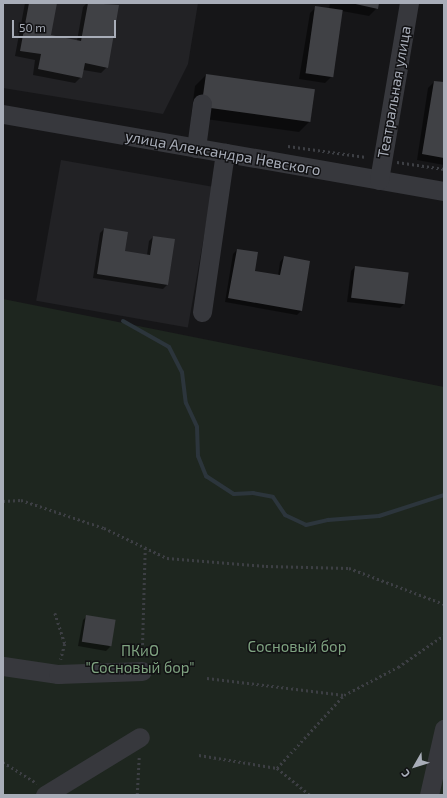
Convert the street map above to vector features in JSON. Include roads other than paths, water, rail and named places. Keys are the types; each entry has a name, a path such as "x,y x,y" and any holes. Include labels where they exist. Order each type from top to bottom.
{"street":[{"name":"Театральная улица","path":"379,180 409,3"},
{"path":"196,148 202,103"},
{"name":"улица Александра Невского","path":"3,114 444,191"},
{"path":"202,312 225,153"},
{"path":"3,666 58,674 142,671"},
{"path":"429,795 444,729"},
{"path":"48,794 140,737"}],"waterway":[{"path":"123,321 169,347 182,372 186,403 197,427 198,456 206,476 234,494 253,493 273,497 285,515 306,525 328,520 379,516 444,495"}],"park label":[{"name":"Сосновый бор","path":"297,647"},
{"name":"ПКиО \"Сосновый бор\"","path":"140,658"}]}
